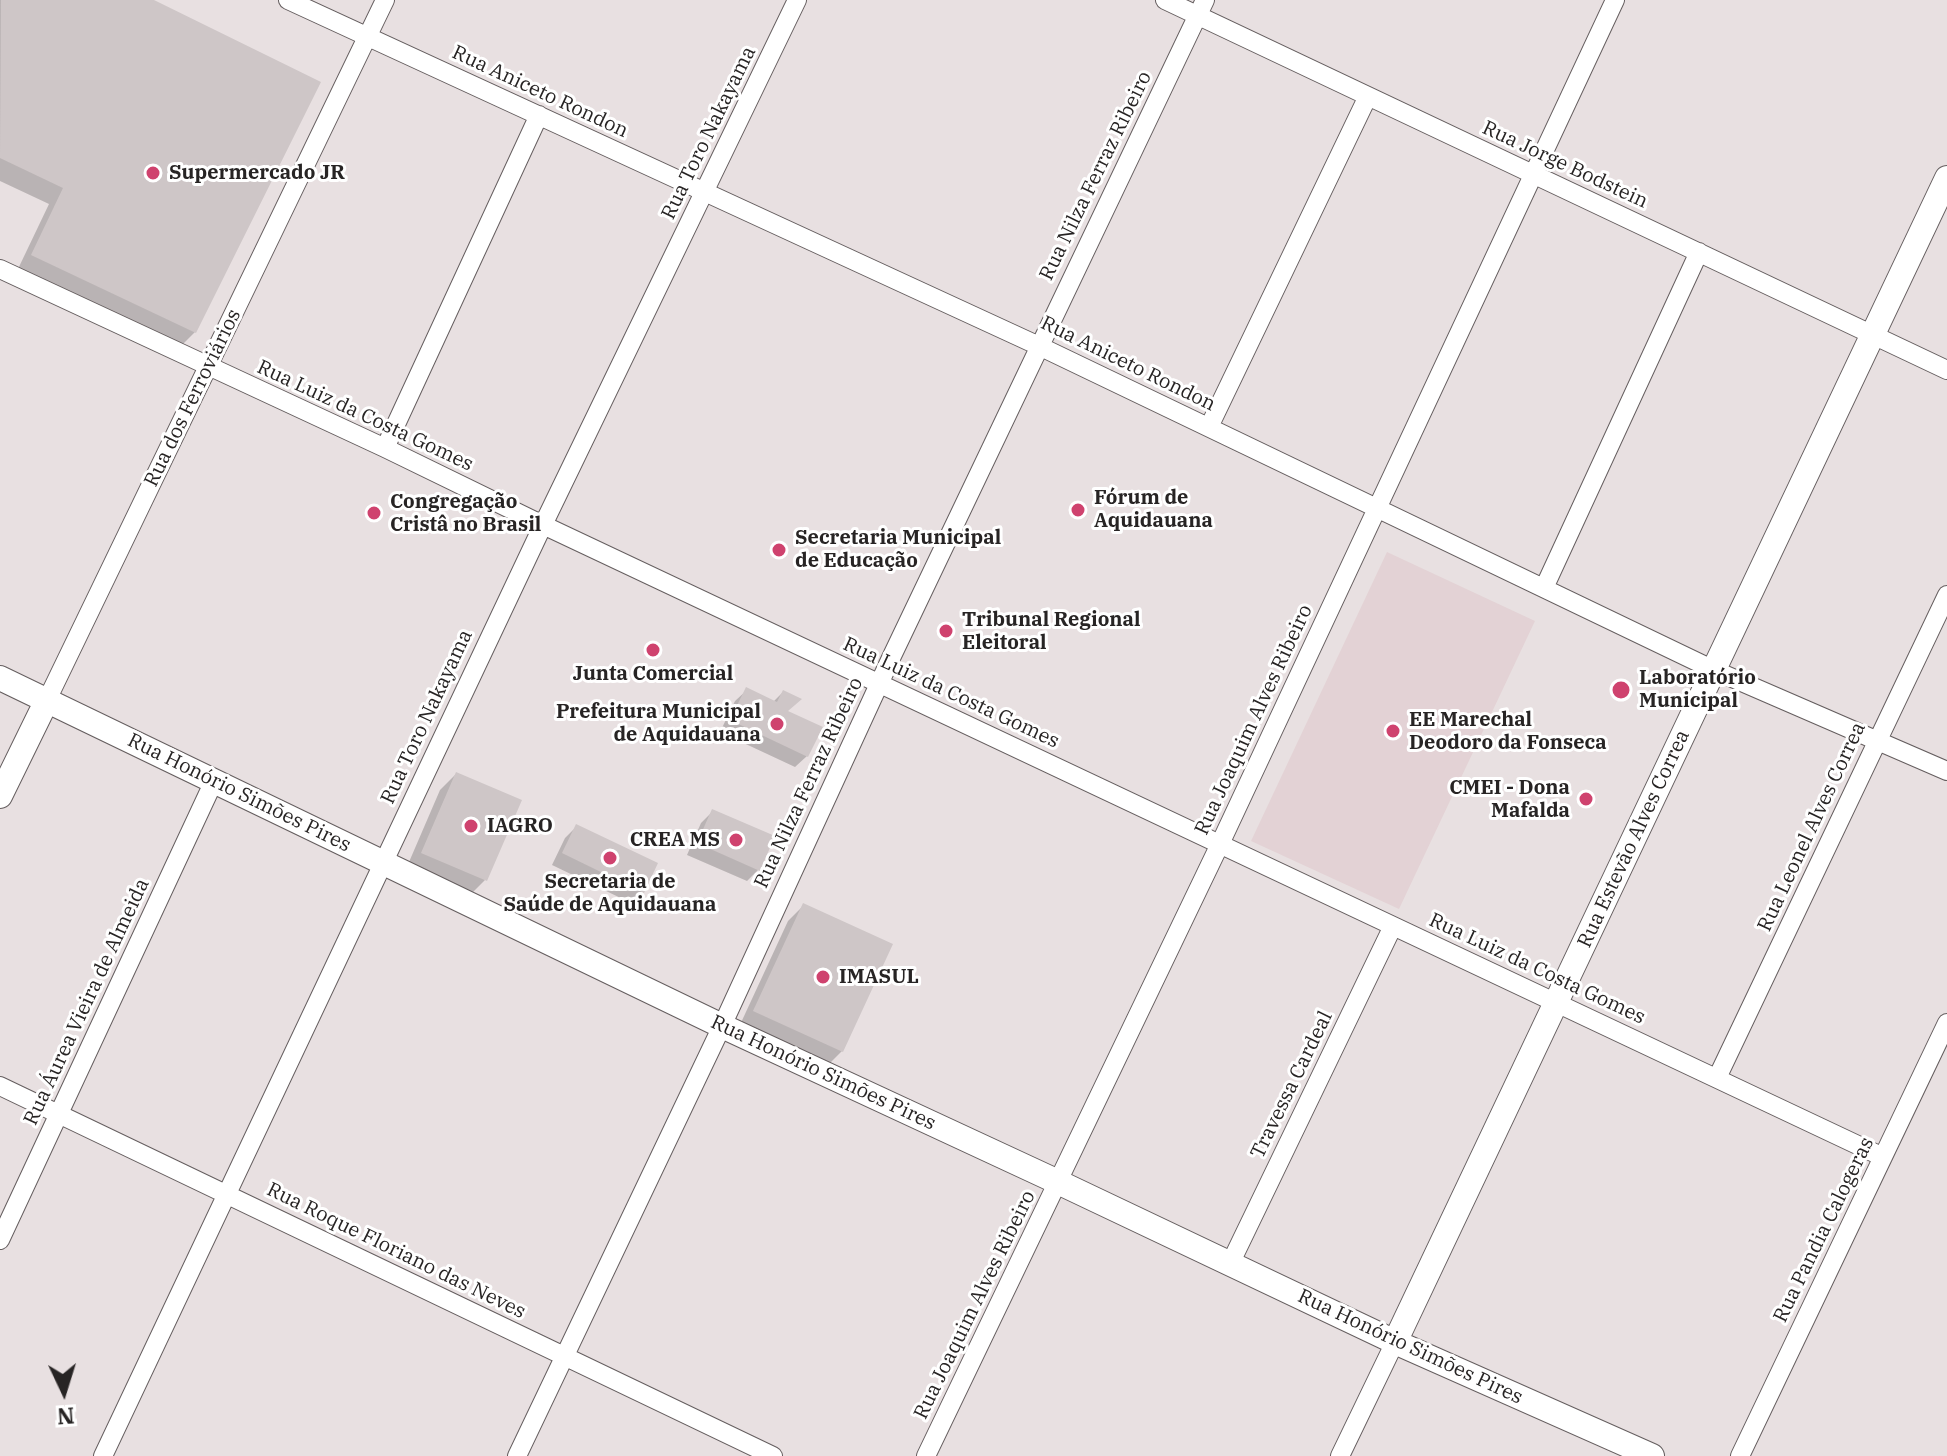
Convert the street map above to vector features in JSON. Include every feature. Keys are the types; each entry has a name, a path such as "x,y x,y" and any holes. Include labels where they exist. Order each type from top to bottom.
{"main road":[{"name":"Rua Estevão Alves Correa","path":"1395,1342 1947,178"},
{"name":"Rua Honório Simões Pires","path":"0,678 722,1026 1395,1342 1652,1456"},
{"name":"Rua dos Ferroviários","path":"0,796 47,700"}],"street":[{"name":"Rua Aniceto Rondon","path":"288,0 1039,346 1714,670 1947,771"},
{"name":"Rua dos Ferroviários","path":"47,700 385,0"},
{"name":"Rua Toro Nakayama","path":"103,1456 543,525 797,0"},
{"name":"Rua Jorge Bodstein","path":"1165,0 1201,8 1368,96 1947,370"},
{"name":"Rua Joaquim Alves Ribeiro","path":"926,1456 1220,844 1615,0"},
{"name":"Rua Nilza Ferraz Ribeiro","path":"517,1456 722,1026 879,683 1201,8"},
{"path":"1209,427 1368,96"},
{"path":"385,448 539,115"},
{"path":"1544,588 1699,252"},
{"name":"Rua Luiz da Costa Gomes","path":"0,269 1883,1157"},
{"name":"Rua Leonel Alves Correa","path":"1717,1078 1947,595"},
{"name":"Rua Áurea Vieira de Almeida","path":"0,1240 214,781"},
{"name":"Travessa Cardeal","path":"1230,1264 1393,926"},
{"name":"Rua Pandia Calogeras","path":"1740,1456 1947,1023"},
{"name":"Rua Roque Floriano das Neves","path":"0,1086 773,1456"},
{"name":"Rua Estevão Alves Correa","path":"1340,1456 1395,1342"}],"shaded area":[{"name":"EE Marechal Deodoro da Fonseca","path":"1387,552 1535,621 1399,909 1251,841"}],"building":[{"name":"Supermercado JR","path":"1,0 154,0 321,82 196,333 31,255 63,188 0,158"},
{"name":"Prefeitura Municipal de Aquidauana","path":"746,687 777,702 783,690 802,699 788,711 823,727 808,757 730,720"},
{"name":"IAGRO","path":"456,772 522,800 487,881 421,853"},
{"name":"CREA MS","path":"712,809 775,836 760,871 697,843"},
{"name":"Secretaria de Saúde de Aquidauana","path":"576,824 658,863 644,893 562,853"},
{"name":"IMASUL","path":"803,903 893,944 843,1052 753,1011"}],"place":[{"name":"Supermercado JR","path":"153,173"},
{"name":"Fórum de Aquidauana","path":"1078,510"},
{"name":"Congregação Cristâ no Brasil","path":"374,513"},
{"name":"Secretaria Municipal de Educação","path":"779,550"},
{"name":"Tribunal Regional Eleitoral","path":"946,631"},
{"name":"Junta Comercial","path":"653,650"},
{"name":"Laboratório Municipal","path":"1621,690"},
{"name":"Prefeitura Municipal de Aquidauana","path":"777,724"},
{"name":"EE Marechal Deodoro da Fonseca","path":"1393,731"},
{"name":"CMEI - Dona Mafalda","path":"1586,799"},
{"name":"IAGRO","path":"471,826"},
{"name":"CREA MS","path":"736,840"},
{"name":"Secretaria de Saúde de Aquidauana","path":"610,858"},
{"name":"IMASUL","path":"823,977"}]}
